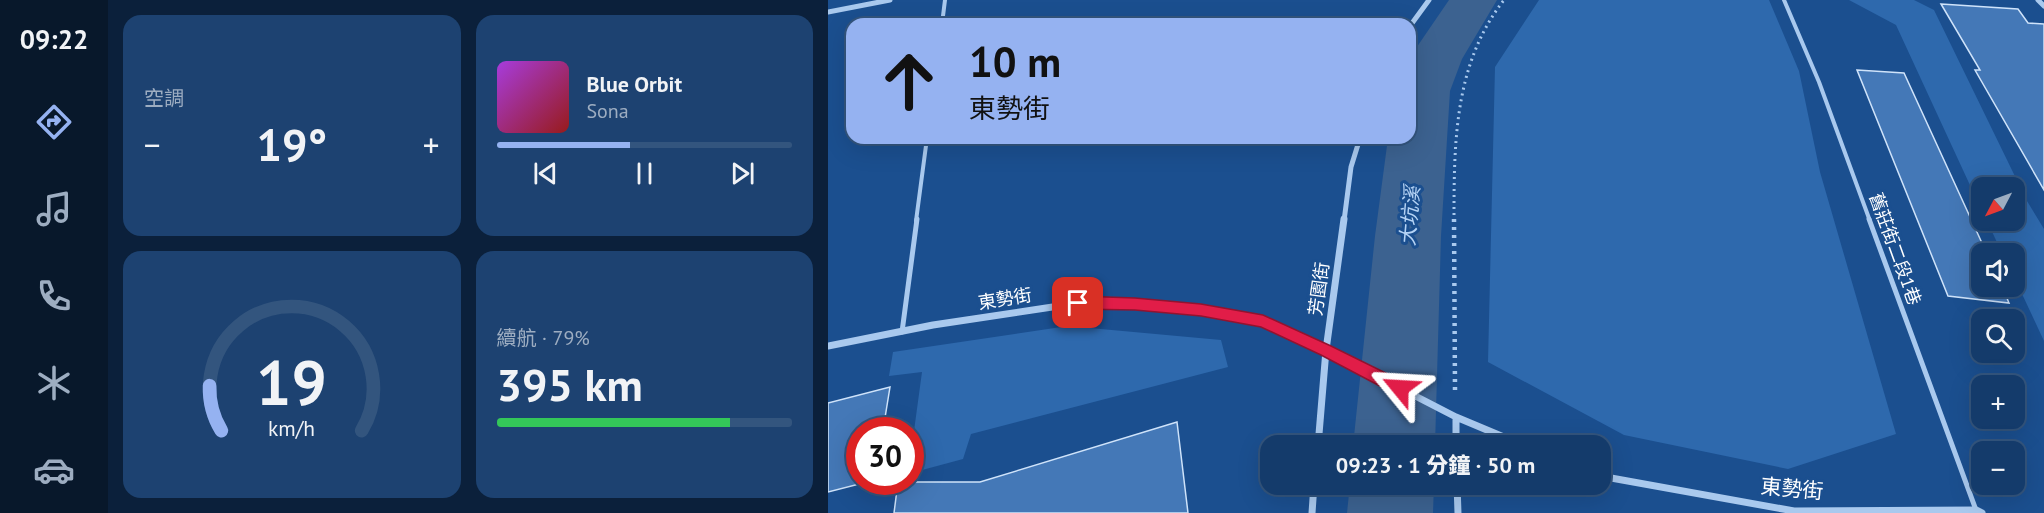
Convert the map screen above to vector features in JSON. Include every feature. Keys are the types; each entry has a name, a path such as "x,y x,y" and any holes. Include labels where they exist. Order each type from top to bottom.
{"street":[{"path":"828,12 890,0"},
{"path":"1416,18 1429,0"},
{"path":"2038,0 2044,6"},
{"name":"芳園街","path":"1319,435 1326,350 1351,167 1358,144"},
{"name":"東勢街","path":"828,346 1078,303 1135,304 1201,310 1263,321 1326,350 1456,417"},
{"path":"1456,435 1456,417 1499,435"},
{"name":"東勢街","path":"1611,478 1794,511 1979,511"},
{"path":"1311,513 1313,495"},
{"path":"1457,495 1458,513"}],"lane":[{"path":"943,18 945,0"},
{"name":"舊莊街二段1巷","path":"1784,0 1819,81 1979,511"},
{"path":"902,332 926,144"}],"path":[{"path":"1456,417 1454,163 1456,125 1464,84 1481,34 1504,0"}],"shaded area":[{"path":"1539,0 1769,0 1799,71 1820,172 1896,434 1788,469 1624,435 1488,362 1495,67"},
{"path":"1849,0 1914,0 1934,10 2015,177 1971,177 1971,187 1896,25"},
{"path":"2025,197 2044,229 2044,341 2023,297 2025,243 1997,243 1992,231 2025,231"},
{"path":"1068,326 1221,340 1228,367 971,434 963,459 924,470 924,417 916,417 922,372 889,376 893,352"}],"building":[{"path":"1941,4 2018,9 2028,23 2044,24 2044,190 1975,70 1980,70"},
{"path":"1857,70 1904,73 1971,219 1971,231 1976,231 1982,243 1971,243 1971,297 2007,297 2009,303 1948,296"},
{"path":"890,387 885,417 846,417 846,487 828,492 828,403"},
{"path":"1177,422 1188,513 894,513 896,495 924,495 924,482 980,482"}],"waterway":[{"name":"大坑溪","path":"1395,435 1408,236 1422,91 1435,59 1473,0"},
{"name":"大坑溪","path":"1390,513 1391,495"}],"route":[{"path":"1078,303 1135,304 1201,310 1263,321 1400,388"}]}
